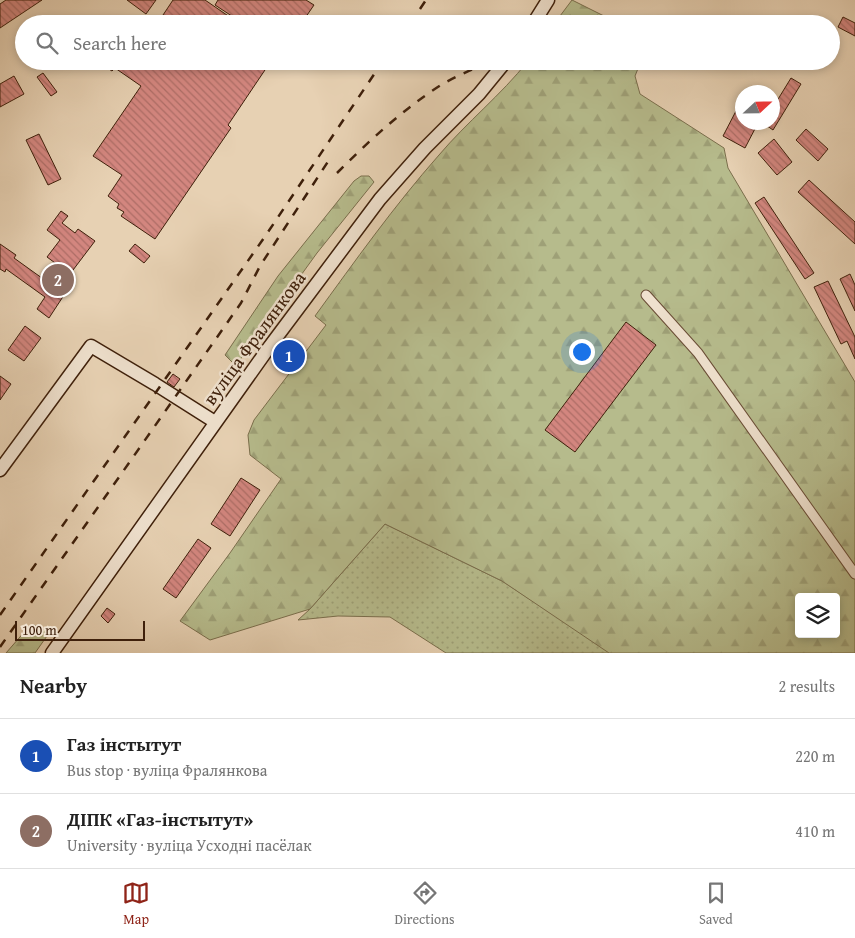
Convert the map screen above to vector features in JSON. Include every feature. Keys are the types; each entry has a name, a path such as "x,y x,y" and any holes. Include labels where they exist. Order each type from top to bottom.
{"main road":[{"path":"539,15 548,0"},
{"name":"вуліца Фралянкова","path":"52,653 215,422 380,199 425,148 479,94 499,70"},
{"path":"0,470 90,346 215,422"}],"street":[{"path":"646,295 698,353 855,574"}],"green space":[{"path":"572,0 602,15 561,15"},
{"path":"520,70 637,70 635,76 640,94 724,148 728,168 855,382 855,653 609,653 502,581 385,524 310,609 210,640 180,621 281,479 250,455 248,435 254,420 326,325 315,316 406,194 450,143"},
{"path":"361,176 369,176 374,182 317,253 239,361 232,362 225,355 278,276 354,181"},
{"path":"385,524 502,581 612,653 446,653 390,617 338,616 298,620 310,609"},
{"path":"33,625 47,632 47,636 35,653 6,653 26,630"}],"building":[{"path":"6,0 42,0 20,15 15,15 15,18 0,28 0,4"},
{"path":"127,0 156,0 146,14"},
{"path":"173,0 205,0 227,15 163,15"},
{"path":"218,0 306,0 314,5 307,15 230,15 215,5"},
{"path":"843,17 855,23 855,36 840,28"},
{"path":"118,70 265,70 228,125 231,128 155,239 121,216 124,212 117,208 119,204 108,196 122,175 93,156 141,86"},
{"path":"43,73 57,92 51,96 37,77"},
{"path":"14,76 24,94 0,107 0,84"},
{"path":"791,78 801,84 780,118 780,96"},
{"path":"735,113 735,130 754,130 745,148 723,136"},
{"path":"806,129 828,149 818,161 796,140"},
{"path":"39,134 61,179 48,185 26,140"},
{"path":"774,139 792,162 777,175 758,153"},
{"path":"809,180 855,222 855,244 798,192"},
{"path":"764,197 814,273 805,279 755,203"},
{"path":"61,211 68,216 62,223 75,233 78,229 95,241 70,274 47,257 60,240 47,230"},
{"path":"0,244 16,255 14,258 53,286 54,284 66,292 49,318 37,309 45,297 6,269 5,272 0,269"},
{"path":"135,244 150,256 144,263 129,251"},
{"path":"850,274 855,285 855,311 840,279"},
{"path":"828,281 855,337 855,359 847,341 841,344 814,287"},
{"path":"626,322 656,345 575,452 545,430"},
{"path":"25,326 41,338 24,361 8,350"},
{"path":"173,374 180,379 174,387 167,382"},
{"path":"0,376 11,384 0,400"},
{"path":"241,478 260,490 230,536 211,524"},
{"path":"198,539 211,548 176,598 163,589"},
{"path":"107,608 115,614 108,623 101,616"}],"railway":[{"path":"416,15 426,0"},
{"path":"0,615 266,235 377,70"},
{"path":"337,173 386,126 413,105 447,82 472,70"},
{"path":"0,647 241,303 260,266 329,160"}],"place":[{"name":"ДІПК «Газ-інстытут»","path":"58,280"},
{"name":"Газ інстытут","path":"289,356"}]}
